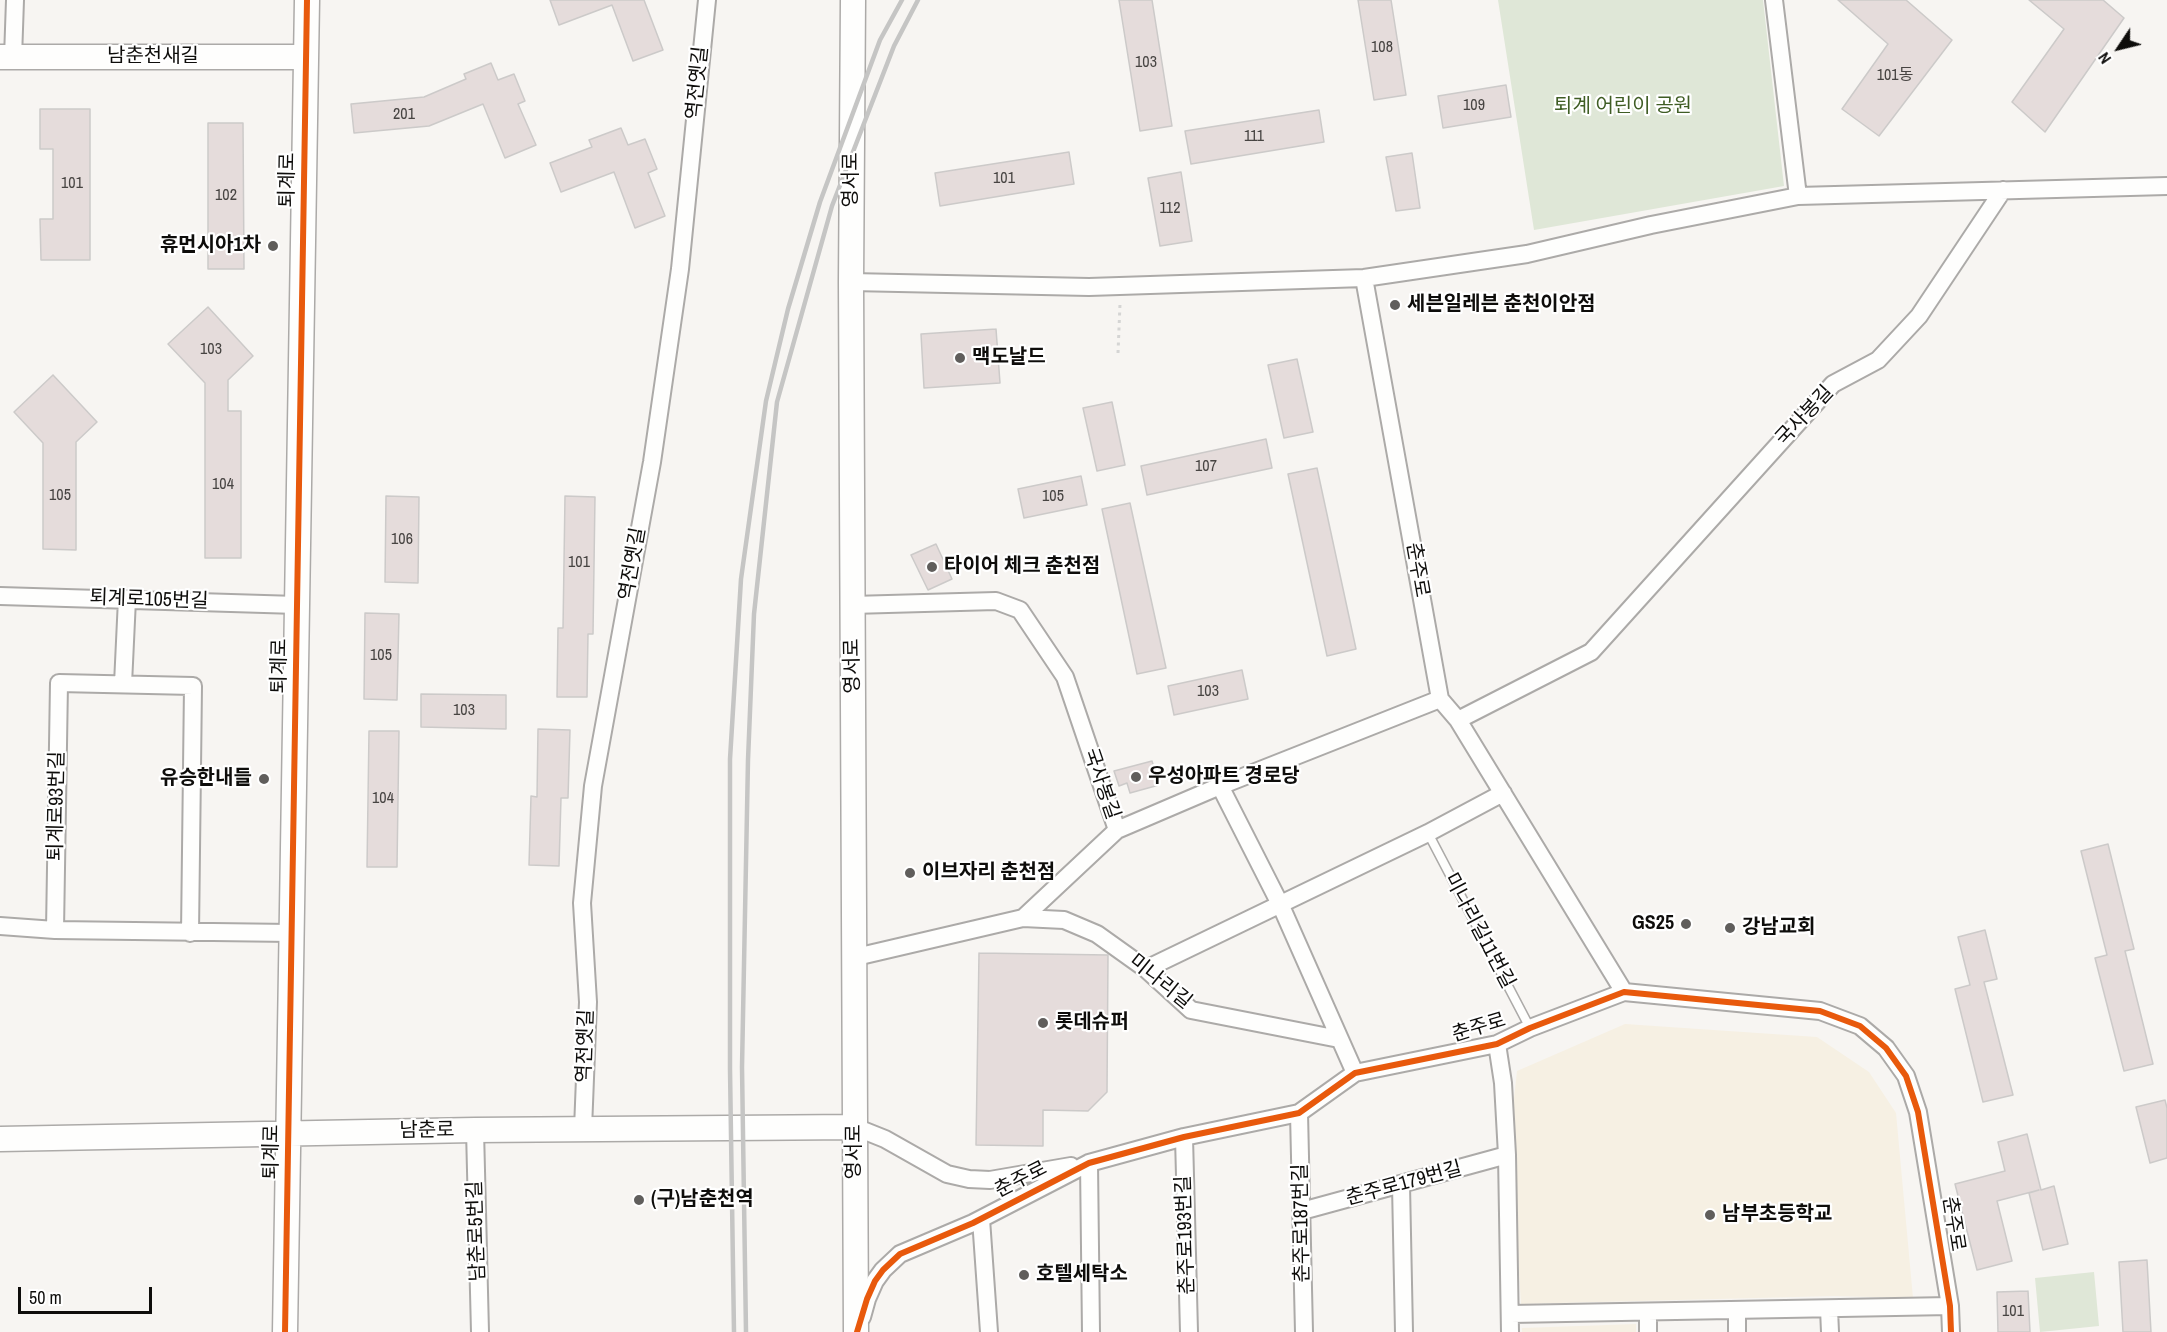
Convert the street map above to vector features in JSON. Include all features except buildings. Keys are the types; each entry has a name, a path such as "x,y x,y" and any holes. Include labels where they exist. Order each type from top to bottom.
{"street":[{"path":"7,57 15,0"},
{"name":"퇴계로","path":"285,1332 307,0"},
{"name":"역전옛길","path":"583,1128 588,1002 582,903 593,786 652,462 680,269 707,0"},
{"name":"영서로","path":"853,0 851,282 857,1332"},
{"path":"1774,0 1798,196"},
{"name":"남춘천새길","path":"7,57 306,57"},
{"path":"851,282 1121,286 1365,278 1527,254 1651,225 1798,196 2167,186"},
{"name":"국사봉길","path":"1458,720 1591,652 1833,384 1878,360 1919,316 2003,190"},
{"name":"춘주로","path":"1365,278 1440,699"},
{"name":"퇴계로105번길","path":"0,596 297,605"},
{"path":"127,599 123,684 193,686 190,933"},
{"name":"국사봉길","path":"852,605 996,601 1020,610 1065,677 1117,830 1220,786 1440,699"},
{"name":"퇴계로93번길","path":"55,930 59,683 123,684"},
{"path":"1440,699 1458,720 1624,992"},
{"path":"1220,786 1281,906 1355,1073"},
{"path":"1146,969 1281,906 1503,793"},
{"name":"미나리길","path":"1023,918 1117,830"},
{"name":"미나리길","path":"856,957 1023,918 1064,920 1097,934 1146,969 1191,1010 1339,1039"},
{"path":"0,926 55,930 292,933"},
{"name":"춘주로","path":"857,1332 875,1281 900,1254 981,1219 1089,1163 1184,1137 1299,1113 1355,1073 1497,1044 1530,1028 1624,992 1820,1011 1860,1026 1886,1048 1906,1076 1918,1112 1950,1306 1951,1332"},
{"path":"1497,1044 1503,1083 1507,1155 1510,1332"},
{"name":"춘주로187번길","path":"1299,1113 1304,1332"},
{"path":"855,1127 885,1139 947,1174 969,1179 990,1180 1089,1163 1091,1332"},
{"name":"남춘로","path":"0,1139 583,1128 855,1127"},
{"name":"남춘로5번길","path":"474,1130 480,1332"},
{"name":"춘주로193번길","path":"1184,1137 1189,1332"},
{"name":"춘주로179번길","path":"1302,1211 1507,1155"},
{"path":"1401,1185 1404,1332"},
{"path":"981,1219 989,1332"},
{"path":"1511,1314 1950,1306"},
{"path":"1829,1309 1830,1332"},
{"path":"1737,1310 1737,1332"},
{"path":"1648,1312 1648,1332"}],"lane":[{"name":"미나리길11번길","path":"1428,833 1530,1028"}],"path":[{"path":"1118,353 1121,286"}],"shaded area":[{"name":"남부초등학교","path":"1625,1024 1817,1037 1869,1072 1896,1113 1913,1298 1834,1296 1521,1304 1510,1135 1517,1071"},
{"path":"1636,1324 1636,1332 1522,1332 1522,1328"}],"green space":[{"name":"퇴계 어린이 공원","path":"1498,0 1763,0 1784,186 1534,230"},
{"path":"2094,1272 2099,1326 2040,1332 2035,1278"}],"railway":[{"path":"734,1332 730,1069 730,759 741,579 766,401 788,309 820,202 880,40 902,0"},
{"path":"746,1332 742,1067 748,760 754,614 777,402 832,206 894,46 918,0"}],"cycle path":[{"path":"285,1332 307,0"},
{"path":"857,1332 875,1281 900,1254 973,1223 1089,1163 1184,1137 1299,1113 1355,1073 1497,1044 1530,1028 1624,992 1820,1011 1860,1026 1886,1048 1906,1076 1918,1112 1950,1306 1951,1332"}],"place":[{"name":"휴먼시아1차","path":"273,246"},
{"name":"세븐일레븐 춘천이안점","path":"1395,305"},
{"name":"맥도날드","path":"960,358"},
{"name":"타이어 체크 춘천점","path":"932,567"},
{"name":"우성아파트 경로당","path":"1136,777"},
{"name":"유승한내들","path":"264,779"},
{"name":"이브자리 춘천점","path":"910,873"},
{"name":"GS25","path":"1686,924"},
{"name":"강남교회","path":"1730,928"},
{"name":"롯데슈퍼","path":"1043,1023"},
{"name":"(구)남춘천역","path":"639,1200"},
{"name":"남부초등학교","path":"1710,1215"},
{"name":"호텔세탁소","path":"1024,1275"}]}
